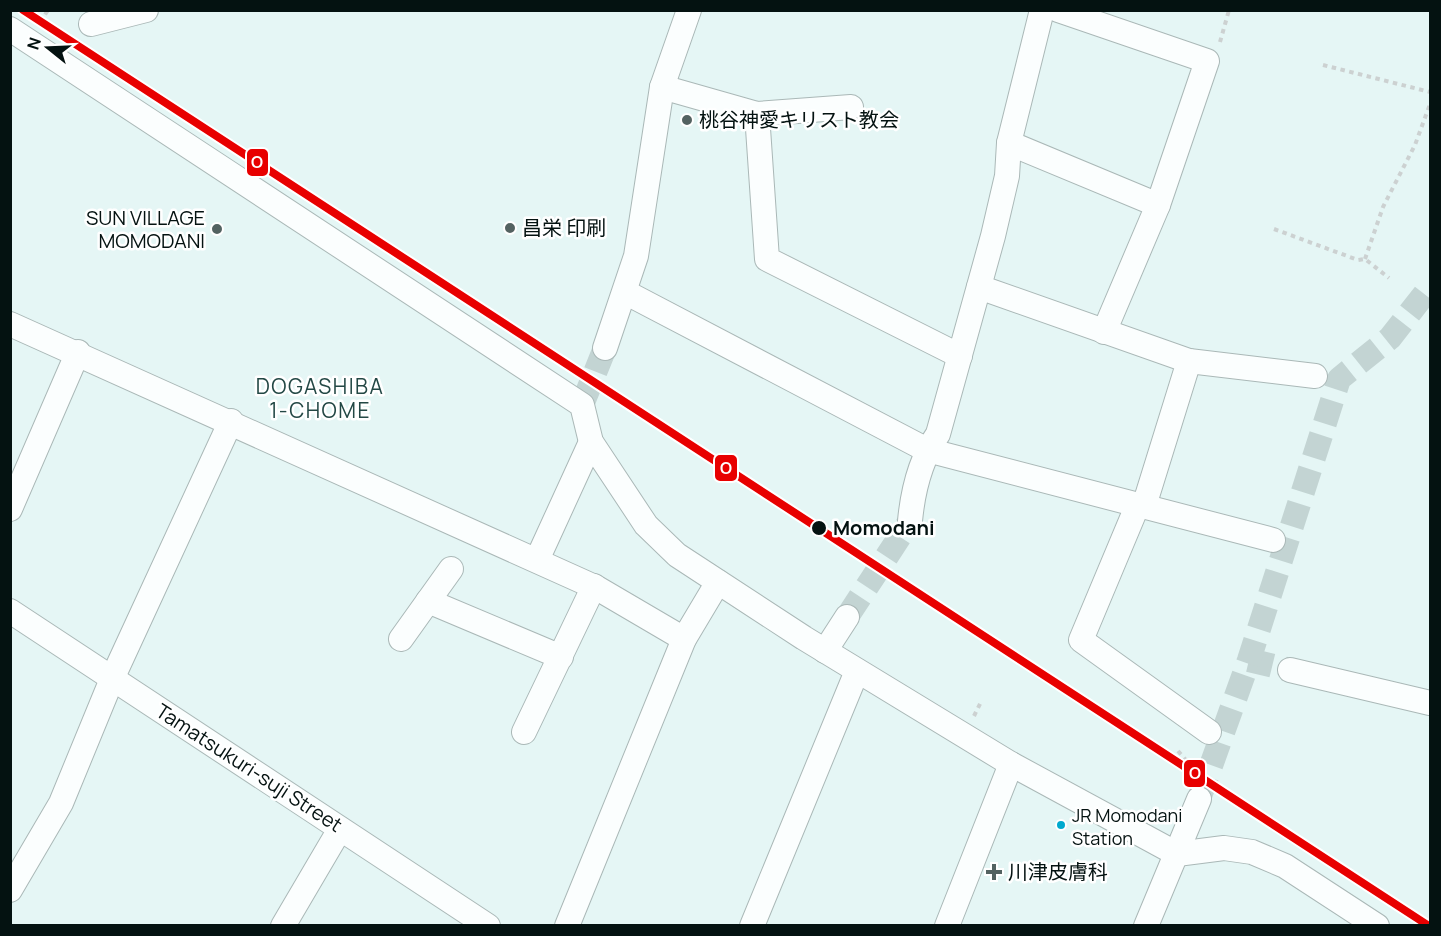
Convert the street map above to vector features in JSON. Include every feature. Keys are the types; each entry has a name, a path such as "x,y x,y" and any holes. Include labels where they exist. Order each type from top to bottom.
{"street":[{"path":"91,24 146,10"},
{"path":"605,348 636,256 662,87 689,10"},
{"path":"910,521 913,492 927,450 938,434 980,287 1007,176 1009,143 1042,10"},
{"path":"1058,10 1207,61 1158,205 1104,332"},
{"path":"16,39 582,405 591,442 646,525 677,555 718,582 857,671 1011,764 1177,854 1224,848 1252,852 1285,866 1377,926"},
{"path":"662,87 757,114 851,107"},
{"path":"757,114 767,258 960,356"},
{"path":"1009,143 1158,205"},
{"path":"980,287 1190,361 1315,376"},
{"path":"625,292 927,450 1273,540"},
{"path":"10,324 78,352 594,586 684,639"},
{"path":"10,509 78,352"},
{"path":"1190,361 1141,505 1080,640 1209,732"},
{"path":"10,890 61,803 112,679 231,421"},
{"path":"537,560 591,442"},
{"path":"402,639 451,569"},
{"path":"567,926 684,639 718,582"},
{"path":"524,732 594,586"},
{"path":"428,601 561,657"},
{"name":"Tamatsukuri-suji Street","path":"10,611 488,926"},
{"path":"825,651 847,617"},
{"path":"1290,670 1431,703"},
{"path":"752,926 857,671"},
{"path":"947,926 1011,764"},
{"path":"1146,926 1203,790"},
{"path":"284,926 340,829"}],"path":[{"path":"1207,61 1216,55 1229,10"},
{"path":"1323,65 1431,92"},
{"path":"1365,259 1383,207 1415,145 1431,104"},
{"path":"1274,229 1358,260 1365,259 1389,278"},
{"path":"881,565 899,577"},
{"path":"1178,751 1203,790"}],"tunnel":[{"path":"1199,799 1249,660 1339,379 1390,338 1430,287"},
{"path":"582,405 605,348"},
{"path":"847,617 910,521"},
{"path":"1249,660 1290,670"}],"transit line":[{"name":"O","path":"23,10 1429,926"}],"place":[{"name":"桃谷神愛キリスト教会","path":"687,120"},
{"name":"昌栄 印刷","path":"510,228"},
{"name":"SUN VILLAGE MOMODANI","path":"217,229"},
{"name":"Momodani","path":"819,528"},
{"name":"JR Momodani Station","path":"1061,825"},
{"name":"川津皮膚科","path":"994,872"}],"district":[{"name":"DOGASHIBA 1-CHOME","path":"320,399"}]}
